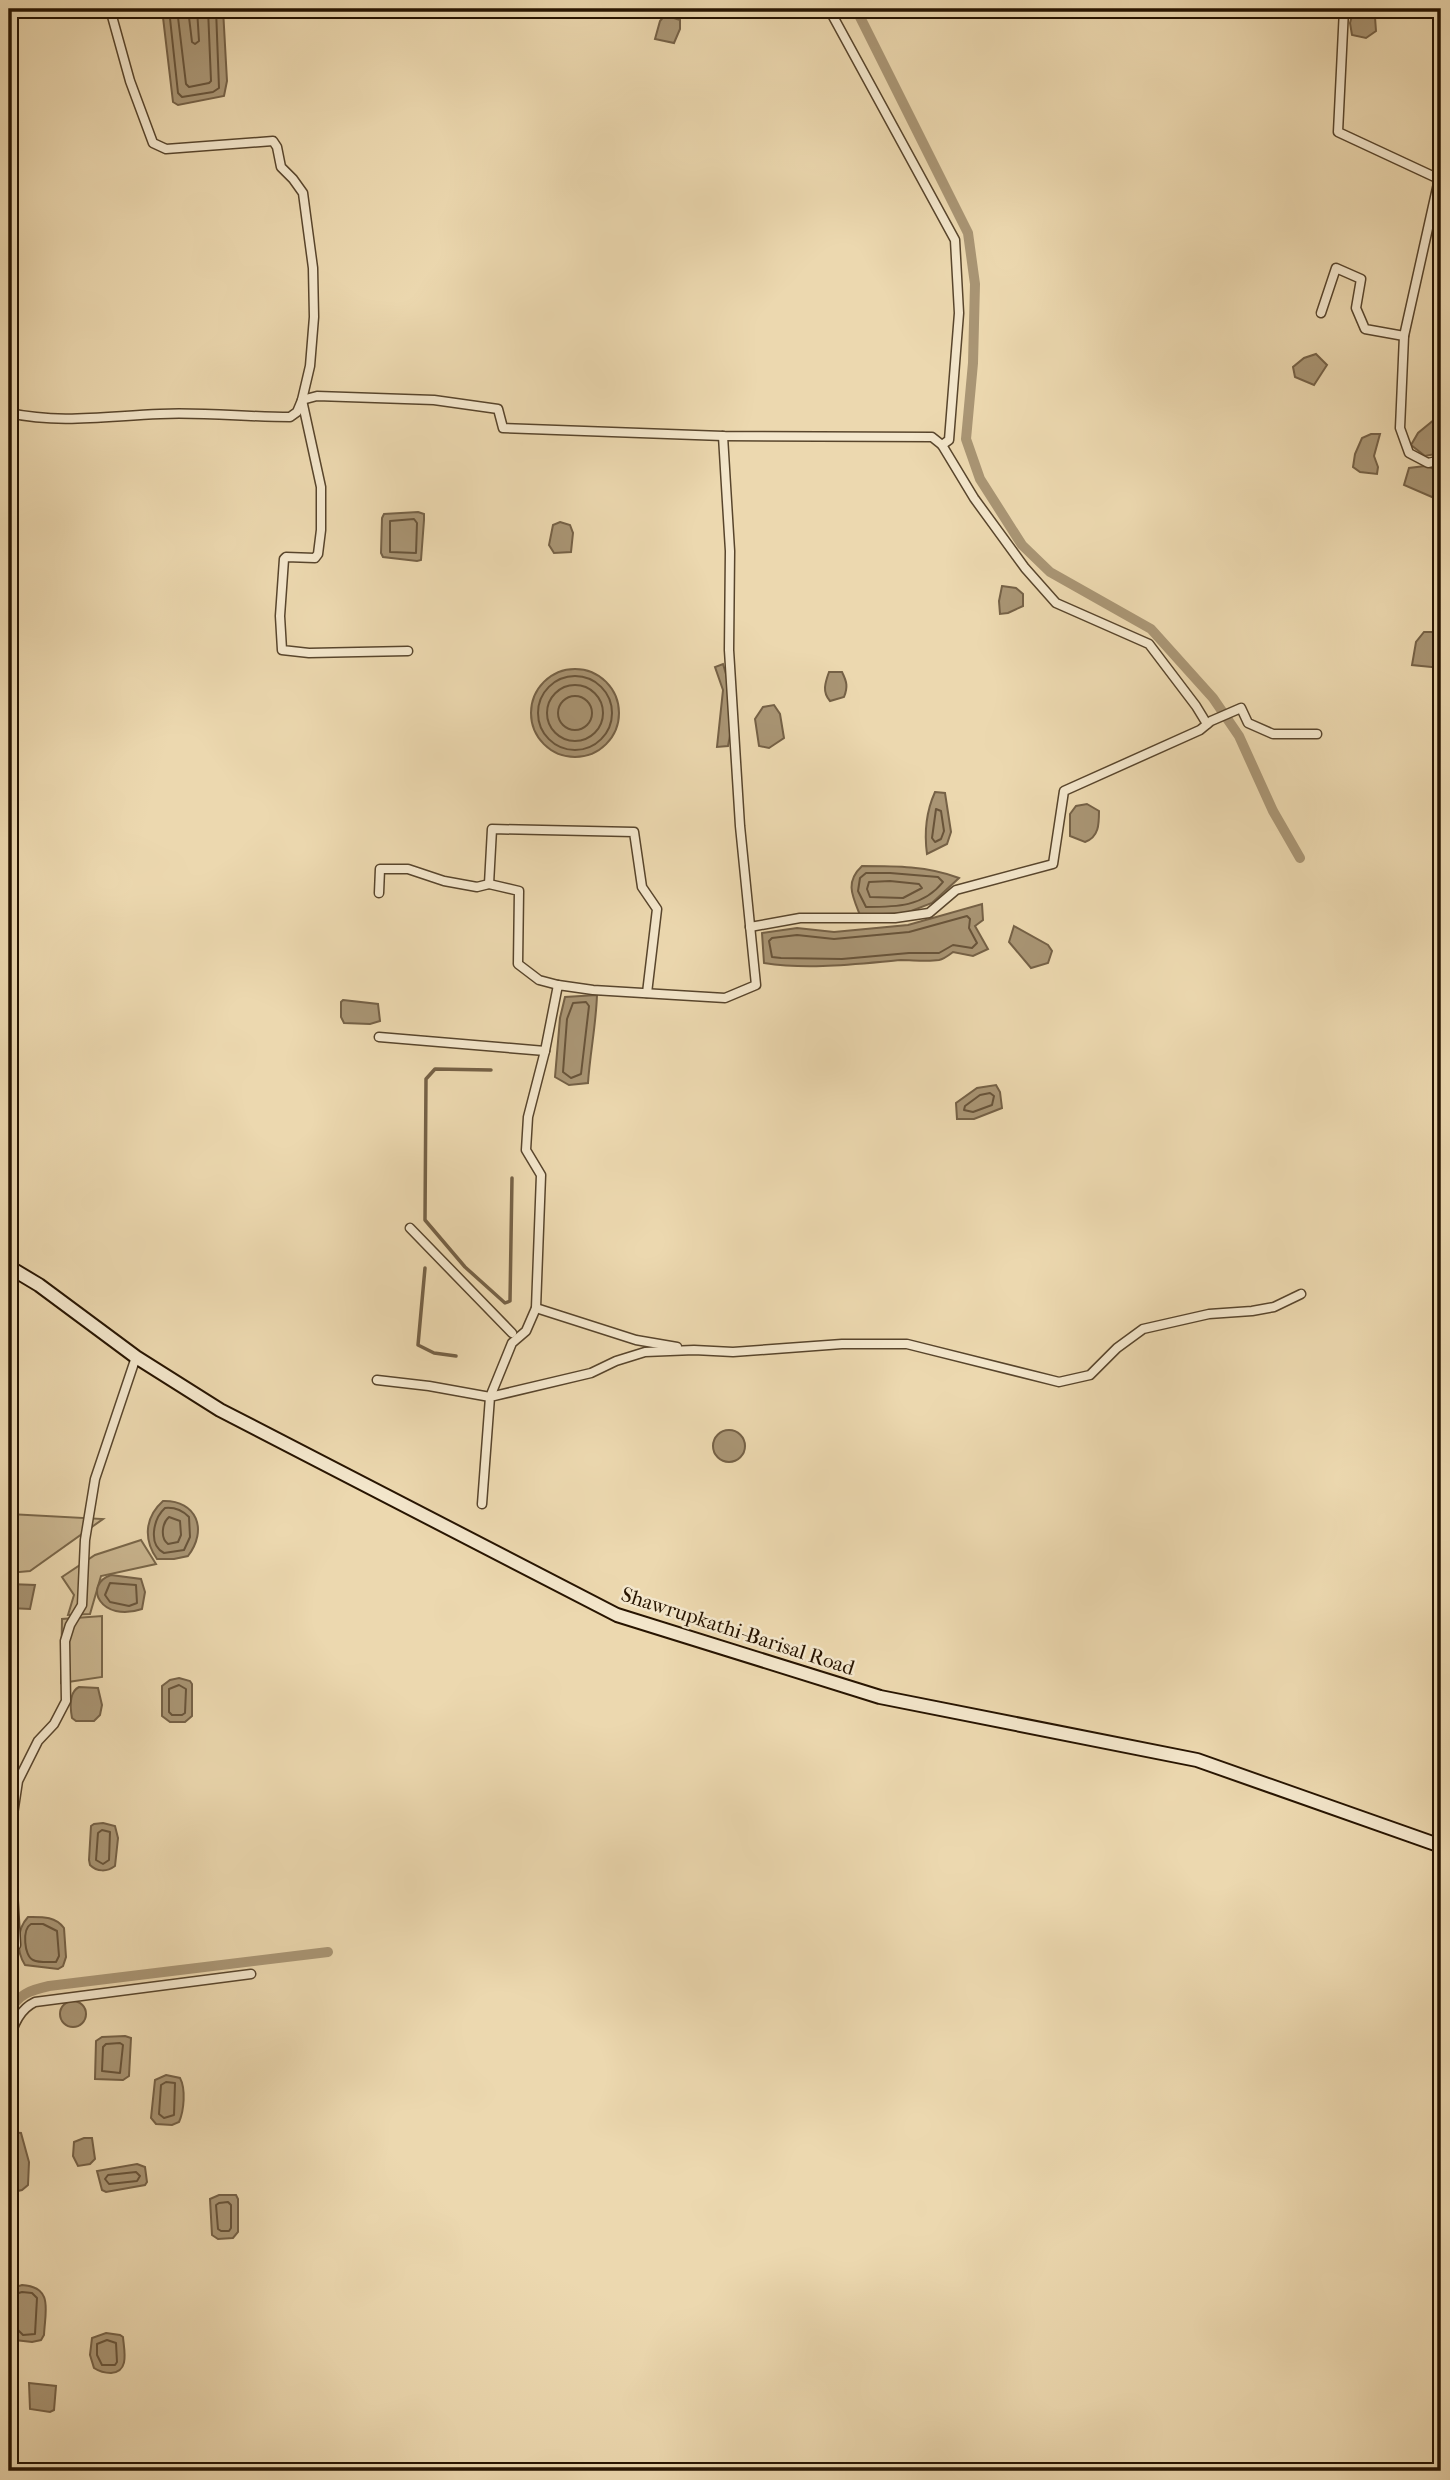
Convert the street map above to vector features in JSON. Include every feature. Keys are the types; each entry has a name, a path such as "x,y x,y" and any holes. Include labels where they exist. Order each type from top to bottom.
{"main road":[{"name":"Shawrupkathi-Barisal Road","path":"9,1267 39,1285 136,1357 220,1410 617,1615 880,1697 1197,1760 1441,1846"}],"street":[{"path":"9,413 35,419 69,421 163,414 290,416 297,412 302,400 310,366 314,317 313,268 303,193 281,167 273,141 178,149 166,149 153,143 130,81 110,9"},
{"path":"829,9 955,240 959,313 949,440 942,445"},
{"path":"1344,9 1338,132 1439,179 1404,336 1400,428 1409,453 1428,463 1441,460"},
{"path":"1321,313 1336,268 1361,279 1356,308 1365,329 1404,336"},
{"path":"302,400 317,396 434,400 498,410 503,429 723,436 932,437 942,445 974,498 1025,568 1056,603 1149,644 1209,722"},
{"path":"302,400 321,487 321,530 315,558 284,559 280,616 282,650 309,653 408,651"},
{"path":"379,893 380,869 408,869 444,881 477,887 489,884 519,891 518,964 539,980 558,985 724,998 756,985 740,825 729,650 730,551 723,436"},
{"path":"750,927 800,918 895,918 929,913 956,890 1053,864 1064,791 1200,730 1209,722 1241,708 1248,723 1273,734 1317,734"},
{"path":"489,884 492,829 635,832 642,887 657,909 647,993"},
{"path":"482,1504 490,1397 512,1343 526,1331 537,1308 541,1175 526,1150 528,1117 558,985"},
{"path":"379,1037 545,1051"},
{"path":"410,1228 512,1333"},
{"path":"377,1380 490,1397 590,1373 616,1361 646,1352 733,1352 842,1344 907,1344 1059,1382 1090,1375 1117,1348 1143,1329 1209,1314 1274,1307 1301,1294"},
{"path":"537,1308 636,1340 694,1350"},
{"path":"16,1945 11,1856 12,1821 18,1781 38,1741 54,1724 66,1701 65,1641 70,1625 82,1605 85,1540 95,1479 136,1357"},
{"path":"9,2039 18,2017 27,2006 35,2002 251,1974"}],"shaded area":[{"path":"9,1514 103,1519 30,1571 9,1573"},
{"path":"141,1540 156,1564 101,1576 90,1614 68,1615 74,1595 62,1577 95,1555"},
{"path":"102,1616 102,1677 61,1683 62,1619"}],"water":[{"path":"162,9 223,9 227,81 224,96 178,105 173,102"},
{"path":"1364,9 1372,12 1375,17 1376,31 1366,38 1352,35 1350,23 1353,12"},
{"path":"665,15 680,20 680,29 674,43 655,39 660,21"},
{"path":"1316,354 1327,365 1314,385 1295,377 1293,367 1304,358"},
{"path":"1441,414 1441,453 1425,456 1411,445 1418,433"},
{"path":"1380,434 1374,456 1378,467 1377,474 1360,472 1353,467 1362,438"},
{"path":"1425,466 1441,471 1436,494 1432,497 1404,485 1409,468"},
{"path":"384,514 424,514 421,560 383,557"},
{"path":"560,522 570,525 573,533 571,552 554,553 549,545 553,525"},
{"path":"1002,586 1016,588 1023,594 1023,606 1000,614"},
{"path":"1424,632 1441,632 1441,668 1412,665 1416,642"},
{"path":"723,664 730,694 731,726 728,746 717,747 723,690 715,667"},
{"path":"575,669 592,673 606,682 615,696 619,713 615,730 606,744 592,753 575,757 558,753 544,744 535,730 531,713 535,696 544,682 558,673"},
{"path":"829,672 842,672 846,684 844,697 830,701 827,698 825,687"},
{"path":"774,705 780,714 784,738 769,748 759,746 755,719 763,707"},
{"path":"935,792 945,793 951,832 947,844 927,854 926,822"},
{"path":"1087,804 1099,811 1099,821 1096,833 1085,842 1070,836 1070,814 1076,806"},
{"path":"862,866 923,869 959,878 932,903 906,913 860,915 852,883"},
{"path":"982,904 983,920 975,926 988,949 973,956 953,952 934,961 901,960 832,966 764,963 762,933 797,928 834,932 908,925"},
{"path":"1014,926 1048,945 1052,951 1048,963 1031,968 1009,942"},
{"path":"597,995 588,1083 569,1085 555,1077 560,1018 565,997"},
{"path":"343,1000 378,1004 380,1021 370,1024 344,1023 341,1017"},
{"path":"996,1085 1000,1092 1002,1108 974,1119 957,1119 956,1103 977,1088"},
{"path":"729,1430 740,1435 745,1446 740,1457 729,1462 718,1457 713,1446 718,1435"},
{"path":"163,1501 184,1506 196,1518 197,1536 188,1556 157,1559 152,1551 148,1528 152,1514"},
{"path":"111,1575 141,1579 145,1592 142,1609 116,1611 100,1601 98,1586"},
{"path":"9,1584 35,1585 30,1609 9,1608"},
{"path":"179,1678 192,1684 192,1716 185,1722 170,1722 162,1716 162,1686"},
{"path":"79,1687 98,1688 102,1705 100,1715 94,1721 76,1721 72,1718 72,1696"},
{"path":"103,1823 115,1826 118,1838 115,1866 102,1870 90,1865 89,1860 91,1826"},
{"path":"28,1917 52,1919 64,1928 66,1957 63,1966 58,1969 25,1965 19,1941 21,1928"},
{"path":"73,2001 82,2005 86,2014 82,2023 73,2027 64,2023 60,2014 64,2005"},
{"path":"102,2037 131,2038 129,2076 123,2080 95,2079 96,2041"},
{"path":"166,2075 180,2078 183,2088 181,2117 179,2122 172,2125 156,2124 151,2118 155,2080"},
{"path":"9,2132 21,2133 29,2162 28,2185 22,2190 9,2193"},
{"path":"92,2138 95,2159 90,2164 78,2166 73,2156 74,2142"},
{"path":"137,2164 145,2167 145,2185 106,2192 102,2190 97,2171"},
{"path":"219,2195 236,2195 238,2199 238,2232 233,2238 218,2239 212,2235 210,2199"},
{"path":"22,2285 39,2290 43,2295 46,2309 44,2335 41,2340 15,2340 11,2332 10,2289"},
{"path":"106,2333 123,2337 125,2354 123,2365 117,2372 102,2372 94,2368 90,2355 92,2338"},
{"path":"29,2383 56,2386 54,2410 50,2412 30,2409"}],"waterway":[{"path":"856,9 968,233 975,284 973,363 966,439 980,479 1022,545 1050,572 1151,629 1213,698 1239,736 1273,811 1300,858"},
{"path":"491,1070 435,1069 426,1079 425,1220 465,1267 505,1303 510,1301 512,1178"},
{"path":"425,1268 418,1345 434,1353 456,1356"},
{"path":"9,2012 26,1994 49,1986 328,1952"}]}
